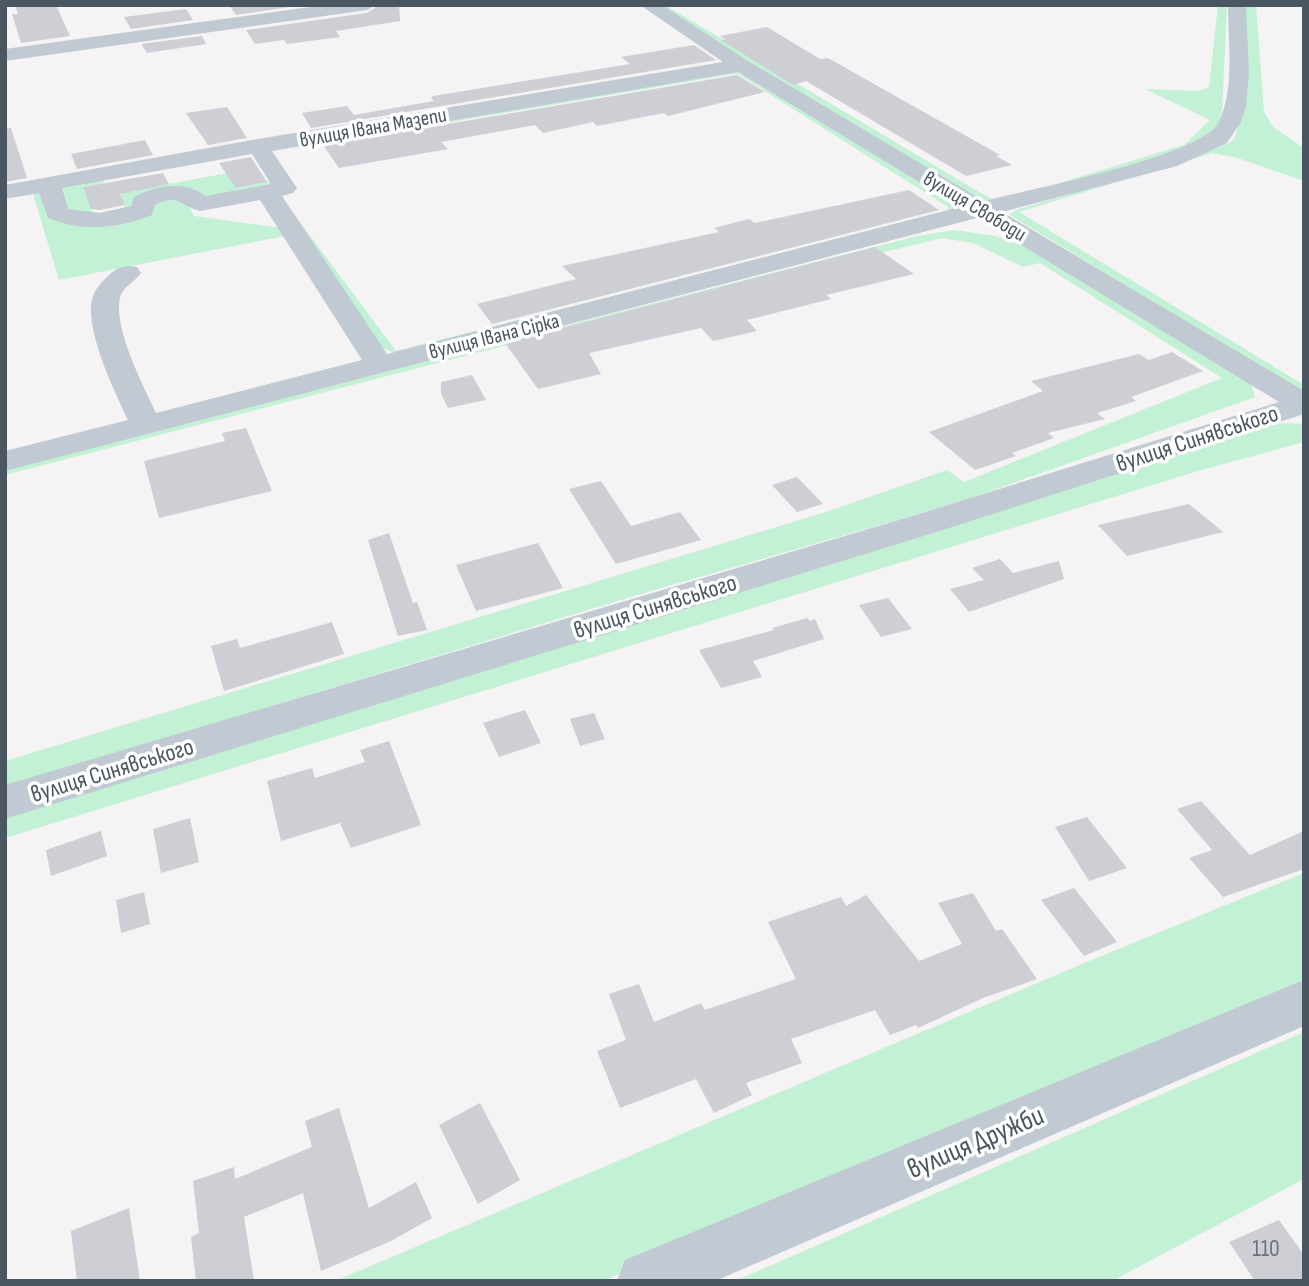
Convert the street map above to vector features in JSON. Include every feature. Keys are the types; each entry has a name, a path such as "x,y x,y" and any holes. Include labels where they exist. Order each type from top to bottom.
{"street":[{"path":"5,55 367,5"},
{"name":"вулиця Свободи","path":"649,5 741,65 1304,404"},
{"name":"вулиця Івана Сірка","path":"5,461 1169,161 1222,137 1236,107 1237,5"},
{"name":"вулиця Івана Мазепи","path":"5,192 258,146 741,65"},
{"path":"49,184 57,213 70,219 85,221 128,217 143,210 143,202 149,197 183,192 200,204 285,188 258,146"},
{"path":"267,192 380,365"},
{"path":"128,273 116,282 106,297 107,321 126,380 146,425"},
{"name":"вулиця Синявського","path":"5,802 931,522 1304,404"},
{"name":"вулиця Дружби","path":"646,1281 1304,1002"}],"green space":[{"path":"655,5 665,5 991,199 1007,199 1184,145 1210,120 1145,89 1199,91 1209,87 1218,5 1227,5 1222,113 1218,132 1199,144 1012,202 980,202"},
{"path":"1241,5 1256,5 1264,112 1273,127 1304,148 1304,181 1238,158 1212,153 1019,212 1304,385 1304,394 1010,215 1016,210 1185,160 1234,139 1240,122"},
{"path":"736,71 758,79 955,203 959,210 954,214 399,354 377,346 343,301 276,196 279,194 396,351 948,211 948,207 738,74 276,152"},
{"path":"228,173 237,188 272,181 276,187 189,206 194,216 281,228 285,236 59,280 33,194 65,184 100,178 105,183 83,187 93,214 125,208 120,193"},
{"path":"954,230 995,236 1029,247 1251,383 1255,397 963,501 644,593 5,787 5,761 826,512 947,470 964,482 1222,378 1040,263 1023,267 973,243 942,238 550,334 5,475 5,469 917,236"},
{"path":"1283,423 1304,424 1304,442 1198,471 5,838 5,811"},
{"path":"1304,873 1304,984 603,1281 335,1281 1082,964"},
{"path":"1304,1032 1304,1179 1112,1281 735,1281"}],"building":[{"path":"15,5 56,5 70,36 21,43 12,14 18,14"},
{"path":"229,5 304,5 236,15"},
{"path":"379,5 399,5 400,21 336,31 340,37 287,44 284,40 255,44 246,30 367,13"},
{"path":"186,9 193,20 131,29 124,17"},
{"path":"767,27 820,59 828,58 1000,155 996,156 1012,165 966,176 806,81 793,85 721,40 726,40 720,36"},
{"path":"202,36 206,44 147,53 141,44"},
{"path":"694,45 716,60 311,128 302,113 347,106 354,115 434,101 431,98 433,96 630,64 621,57"},
{"path":"737,75 765,92 668,116 664,113 597,126 593,122 543,133 535,125 441,142 448,149 339,168 323,145"},
{"path":"227,107 247,138 208,145 186,113"},
{"path":"11,128 27,178 5,182 5,129"},
{"path":"145,140 153,155 77,169 71,154"},
{"path":"251,157 267,182 236,188 219,163"},
{"path":"163,173 169,184 120,194 125,205 100,210 91,209 83,187"},
{"path":"909,190 939,210 492,324 477,304 576,279 562,266 719,232 714,228 749,219 755,223"},
{"path":"875,247 914,274 826,295 831,299 747,320 757,331 713,341 701,328 589,353 601,374 538,389 505,343"},
{"path":"1172,352 1203,371 1131,397 1136,401 1097,413 1105,419 1048,433 1054,438 1012,453 1016,456 975,470 929,432 1043,391 1031,381 1139,354 1149,360"},
{"path":"472,375 486,400 448,408 441,394 441,382"},
{"path":"246,428 272,491 159,518 144,461 225,441 222,433"},
{"path":"797,477 823,504 797,512 772,485"},
{"path":"601,481 631,526 680,512 701,540 616,564 569,489"},
{"path":"1189,504 1223,532 1127,556 1098,525"},
{"path":"389,533 413,603 417,602 427,630 398,636 368,540"},
{"path":"538,543 563,588 476,611 456,565"},
{"path":"1000,559 1013,573 1059,561 1064,579 969,612 950,589 984,580 972,568"},
{"path":"888,598 912,629 881,637 859,605"},
{"path":"807,618 810,621 815,619 824,639 753,661 762,677 721,688 699,650 774,630 772,628"},
{"path":"332,622 344,654 224,691 211,646 237,639 240,648"},
{"path":"525,710 541,743 499,757 483,723"},
{"path":"594,713 605,739 580,746 570,719"},
{"path":"389,741 421,825 351,848 340,823 281,841 267,781 312,768 315,778 365,762 360,750"},
{"path":"1201,801 1250,855 1304,831 1304,869 1223,897 1189,858 1212,850 1177,809"},
{"path":"1087,817 1127,868 1089,881 1055,827"},
{"path":"190,818 199,862 161,873 153,829"},
{"path":"101,831 107,856 51,876 46,850"},
{"path":"1074,888 1117,942 1084,956 1041,900"},
{"path":"144,892 150,924 121,933 116,900"},
{"path":"973,893 996,931 1002,929 1037,979 983,998 918,1028 916,1025 890,1035 875,1010 791,1039 802,1063 746,1083 752,1095 714,1113 696,1079 620,1108 597,1051 626,1040 609,994 639,984 654,1022 701,1003 705,1010 796,979 768,922 841,897 846,906 866,895 919,961 962,944 938,903"},
{"path":"480,1103 520,1180 478,1204 439,1125"},
{"path":"339,1108 369,1208 416,1182 432,1218 391,1241 321,1271 303,1193 244,1217 254,1281 196,1281 191,1237 199,1233 193,1181 234,1167 235,1179 312,1147 305,1121"},
{"path":"129,1208 140,1281 77,1281 71,1231"},
{"path":"1279,1220 1304,1255 1304,1281 1255,1281 1229,1242"}]}
